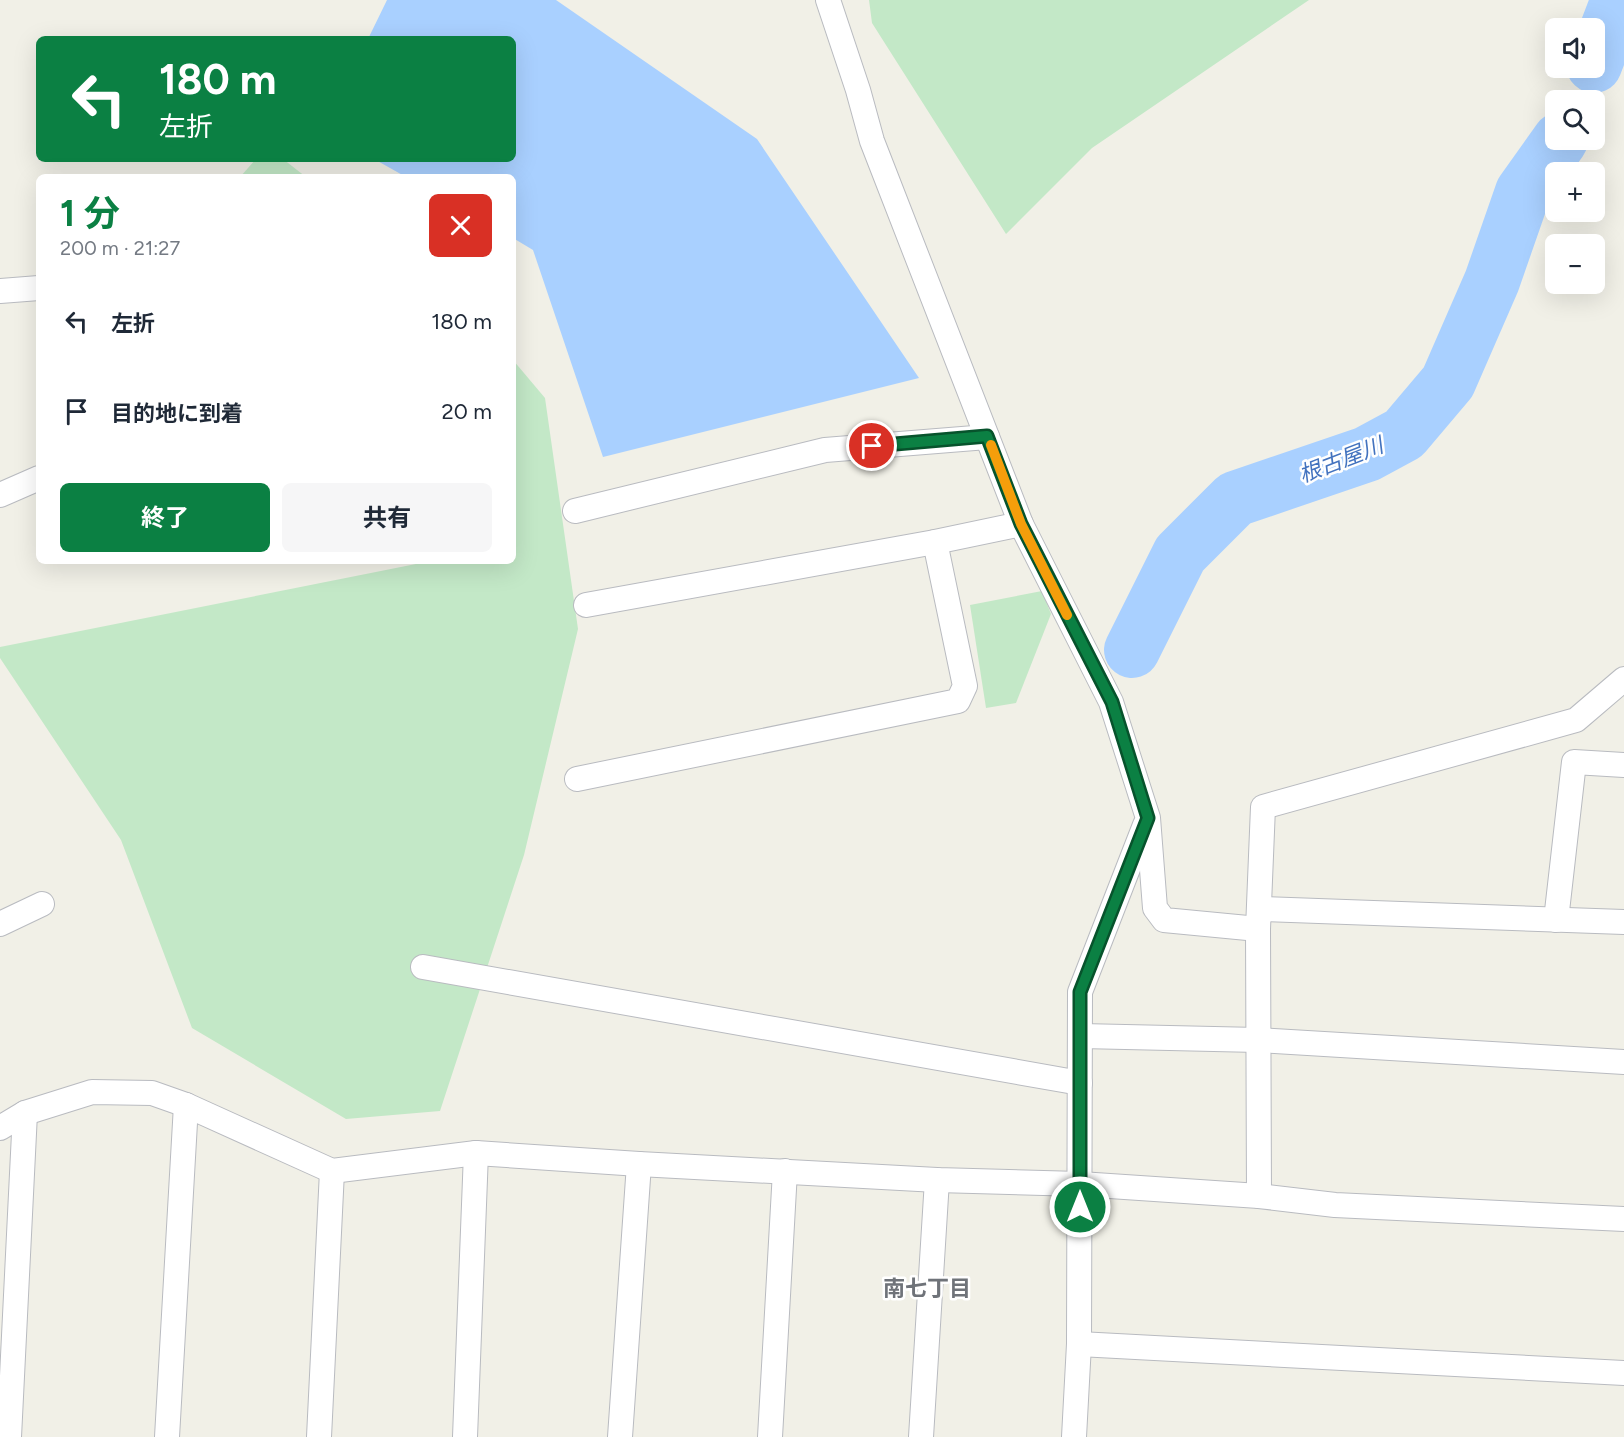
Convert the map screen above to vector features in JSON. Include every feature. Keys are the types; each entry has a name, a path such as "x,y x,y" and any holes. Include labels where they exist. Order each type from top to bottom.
{"street":[{"path":"828,0 858,90 872,141 1021,524 1112,702 1148,818 1155,908 1164,920 1624,922"},
{"path":"0,291 36,288"},
{"path":"575,512 825,450 987,436"},
{"path":"0,495 36,479"},
{"path":"586,605 935,542 1021,524"},
{"path":"577,779 958,701 964,686 935,542"},
{"path":"1260,1196 1258,1040 1263,807 1576,720 1624,679"},
{"path":"1556,920 1574,762 1624,765"},
{"path":"1074,1437 1079,1344 1080,992 1148,818"},
{"path":"0,924 42,904"},
{"path":"423,967 1080,1083"},
{"path":"1081,1036 1258,1040 1624,1062"},
{"path":"0,1128 25,1113 92,1092 152,1093 186,1105 332,1171 476,1153 936,1180 1080,1184 1260,1196 1335,1204 1624,1219"},
{"path":"166,1437 186,1105"},
{"path":"9,1437 25,1113"},
{"path":"465,1437 476,1153"},
{"path":"620,1437 639,1164"},
{"path":"319,1437 332,1171"},
{"path":"770,1437 785,1171"},
{"path":"921,1437 936,1180"},
{"path":"1079,1344 1624,1373"}],"green space":[{"path":"869,0 1309,0 1092,148 1006,234 872,23"},
{"path":"253,162 287,162 302,174 243,174"},
{"path":"516,364 545,398 578,629 524,855 440,1111 346,1119 192,1028 121,840 0,658 0,647 416,564 516,564"},
{"path":"1042,591 1051,614 1016,703 986,708 970,605"}],"water":[{"path":"387,0 556,0 757,139 919,378 603,457 533,250 516,240 516,174 401,174 379,162 516,162 516,36 369,36"}],"waterway":[{"name":"根古屋川","path":"1605,36 1615,10 1624,1"},
{"name":"根古屋川","path":"1132,650 1180,554 1235,499 1367,454 1404,434 1448,382 1492,281 1523,192 1553,150"}],"slow traffic":[{"path":"991,445 1021,524 1067,615"}],"district":[{"name":"南七丁目","path":"927,1288"}],"route":[{"path":"872,446 987,436 1021,524 1112,702 1148,818 1080,992 1080,1207"}]}
